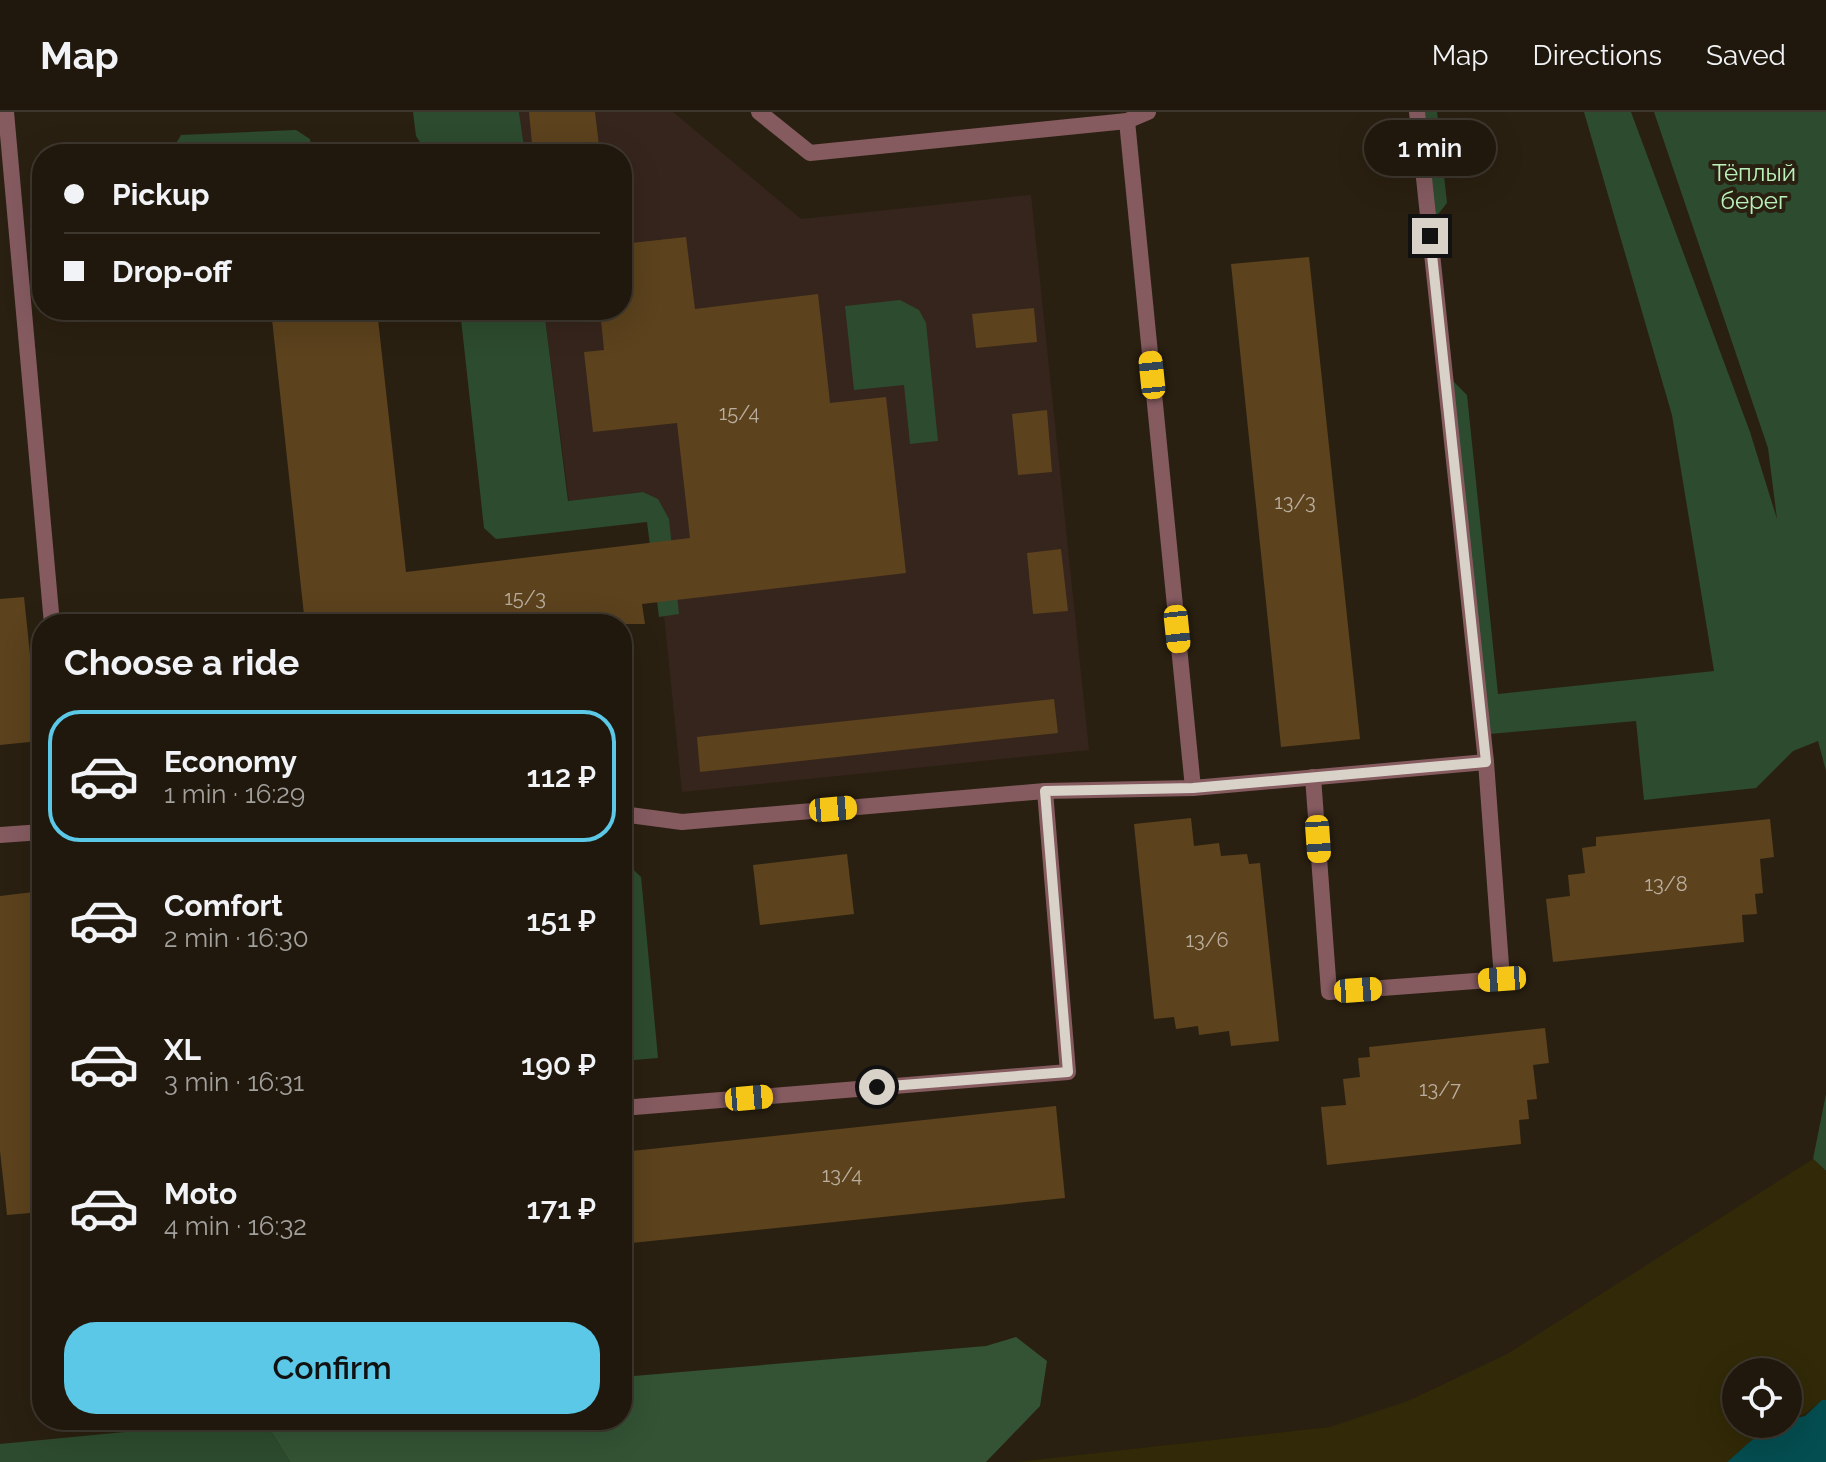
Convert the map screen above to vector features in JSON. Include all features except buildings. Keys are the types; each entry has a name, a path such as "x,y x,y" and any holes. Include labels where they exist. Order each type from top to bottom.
{"street":[{"path":"6,112 51,614"},
{"path":"759,112 810,153 1127,121 1148,112"},
{"path":"1313,777 1329,992 1502,979 1486,762 1417,112"},
{"path":"1127,121 1193,788"},
{"path":"632,815 682,822 1045,791 1193,788 1486,762"},
{"path":"632,1107 1068,1072 1045,791"},
{"path":"0,835 32,833"}],"shaded area":[{"path":"519,112 673,112 801,219 1031,195 1089,750 682,792 652,496 643,492 569,501 545,320 632,320 632,144 524,144"}],"green space":[{"path":"413,112 519,112 524,144 421,144 416,136"},
{"path":"1424,112 1437,112 1447,203 1435,218"},
{"name":"Тёплый берег","path":"1584,112 1631,112 1750,432 1777,519 1768,448 1654,112 1826,112 1826,771 1818,741 1793,751 1756,788 1644,800 1636,721 1490,734 1452,380 1467,395 1498,694 1714,671 1672,415"},
{"path":"296,130 310,139 311,144 176,144 181,135"},
{"path":"900,300 919,310 926,323 938,441 910,444 904,385 854,390 845,306"},
{"path":"461,320 545,320 568,501 643,492 658,499 669,519 679,614 659,617 647,522 496,539 484,528"},
{"path":"632,868 641,877 658,1058 632,1060"},
{"path":"1826,1094 1826,1171 1813,1159"},
{"path":"1016,1337 1047,1361 1040,1406 986,1462 290,1462 270,1430 632,1430 632,1376 986,1346"},
{"path":"145,1430 270,1430 290,1462 0,1462 0,1444"}],"sand":[{"path":"1813,1159 1826,1171 1826,1400 1802,1415 1802,1358 1722,1358 1722,1438 1755,1438 1727,1462 1015,1462 1330,1427 1408,1401 1507,1354"}],"water":[{"path":"1822,1400 1826,1400 1826,1462 1727,1462 1756,1438 1802,1438 1802,1417"}],"route":[{"path":"877,1087 1068,1072 1045,791 1193,788 1486,762 1430,236"}]}
